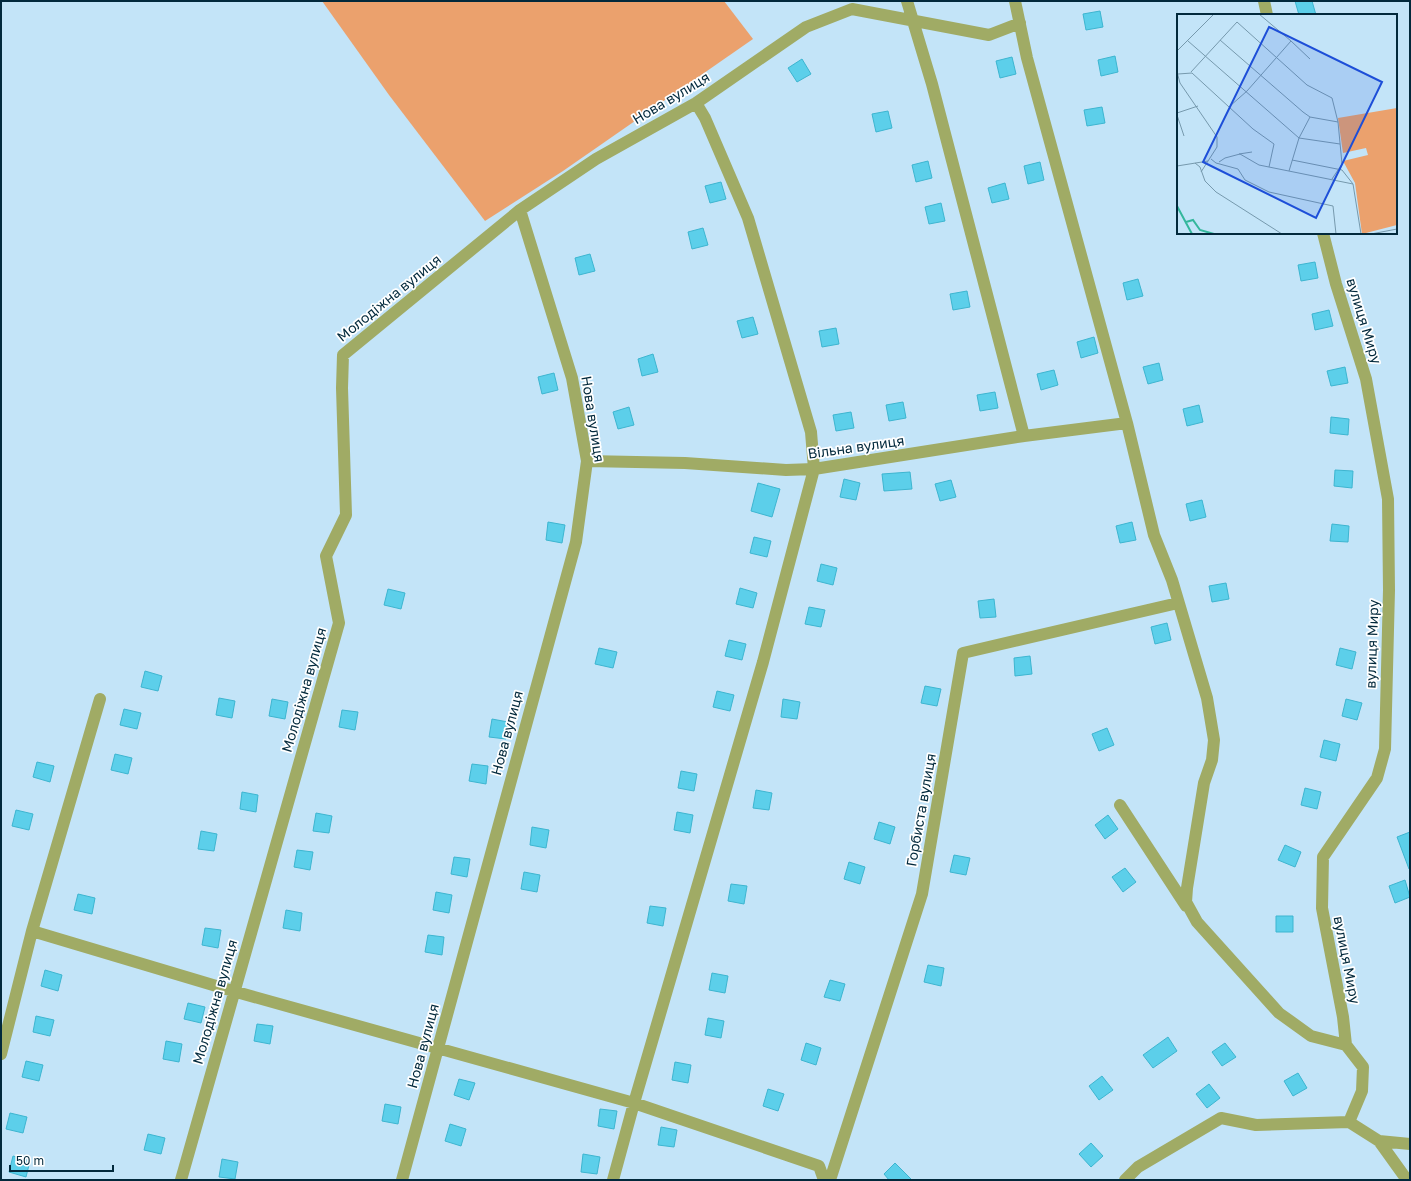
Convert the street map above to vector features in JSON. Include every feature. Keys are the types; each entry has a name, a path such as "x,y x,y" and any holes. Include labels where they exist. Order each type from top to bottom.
{"street":[{"path":"907,1 932,84 1024,436"},
{"path":"1015,1 1027,58 1127,423 1154,535 1172,580 1207,698 1214,740 1212,760 1204,783 1186,888 1186,902 1190,912"},
{"path":"1264,1 1267,14"},
{"name":"Нова вулиця","path":"402,1180 576,542 587,461 572,378 520,210 596,160 696,103 806,27 852,9 989,35 1020,23"},
{"path":"613,1180 634,1103 763,662 814,469 811,432 748,218 705,118 696,103"},
{"name":"Молодіжна вулиця","path":"181,1180 233,991 338,623 326,556 346,515 342,388 344,355 520,210"},
{"name":"вулиця Миру","path":"1323,234 1336,284 1366,379 1388,499 1389,590 1385,749 1377,778 1323,857 1322,908 1343,1017 1346,1045"},
{"name":"Вільна вулиця","path":"587,461 685,463 786,470 814,469 1024,436 1127,423"},
{"name":"Горбиста вулиця","path":"830,1180 922,894 963,653 1178,603"},
{"path":"1,1054 32,931 100,699"},
{"path":"1120,806 1197,922 1279,1013 1311,1036 1346,1045 1363,1067 1362,1091 1349,1122"},
{"path":"32,931 233,991 634,1103 819,1166 824,1180"},
{"path":"1124,1180 1138,1167 1221,1118 1256,1125 1349,1122 1379,1142 1407,1180"},
{"path":"1379,1142 1410,1144"}],"shaded area":[{"path":"322,1 724,1 753,39 563,171 485,221 389,95"}],"building":[{"path":"1295,1 1312,1 1316,14 1299,14"},
{"path":"1100,11 1103,27 1086,30 1083,14"},
{"path":"1115,56 1118,72 1101,76 1098,60"},
{"path":"1012,57 1016,74 1000,78 996,61"},
{"path":"802,59 811,74 797,82 788,68"},
{"path":"1102,107 1105,123 1087,126 1084,110"},
{"path":"888,111 892,128 876,132 872,114"},
{"path":"928,161 932,178 916,182 912,165"},
{"path":"1040,162 1044,180 1028,184 1024,166"},
{"path":"721,182 726,199 710,203 705,186"},
{"path":"1005,183 1009,199 992,203 988,188"},
{"path":"941,203 945,221 929,224 925,207"},
{"path":"703,228 708,245 692,249 688,232"},
{"path":"590,254 595,271 579,275 575,258"},
{"path":"1315,262 1318,278 1301,281 1298,265"},
{"path":"1138,279 1143,296 1127,300 1123,283"},
{"path":"967,291 970,307 953,310 950,294"},
{"path":"1329,310 1333,326 1315,330 1312,314"},
{"path":"753,317 758,334 742,338 737,321"},
{"path":"836,328 839,344 822,347 819,331"},
{"path":"1094,337 1098,353 1081,358 1077,342"},
{"path":"653,354 658,372 642,376 638,359"},
{"path":"1159,363 1163,380 1148,384 1143,367"},
{"path":"1345,367 1348,383 1331,386 1327,371"},
{"path":"1054,370 1058,385 1041,390 1037,374"},
{"path":"554,373 558,390 542,394 538,377"},
{"path":"995,392 998,408 980,411 977,395"},
{"path":"903,402 906,418 889,421 886,405"},
{"path":"1199,405 1203,422 1187,426 1183,409"},
{"path":"629,407 634,425 618,429 613,412"},
{"path":"851,412 854,428 836,431 833,415"},
{"path":"1331,417 1349,419 1348,435 1330,433"},
{"path":"1335,470 1353,471 1352,488 1334,486"},
{"path":"910,472 912,489 884,491 882,474"},
{"path":"844,479 860,483 856,500 840,497"},
{"path":"951,480 956,497 940,501 935,484"},
{"path":"758,483 780,489 772,517 751,511"},
{"path":"1202,500 1206,517 1190,521 1186,504"},
{"path":"548,522 565,525 562,543 546,540"},
{"path":"1132,522 1136,540 1120,543 1116,526"},
{"path":"1332,524 1349,526 1348,542 1330,541"},
{"path":"754,537 771,541 767,557 750,553"},
{"path":"821,564 837,568 833,585 817,581"},
{"path":"1226,583 1229,599 1212,602 1209,586"},
{"path":"740,588 757,593 753,608 736,604"},
{"path":"388,589 405,593 401,609 384,605"},
{"path":"994,599 996,617 980,618 978,601"},
{"path":"809,607 825,610 821,627 805,624"},
{"path":"1167,623 1171,640 1155,644 1151,627"},
{"path":"729,640 746,644 742,660 725,656"},
{"path":"599,648 617,652 613,668 595,664"},
{"path":"1340,648 1356,652 1352,669 1336,665"},
{"path":"1030,656 1032,674 1015,676 1014,658"},
{"path":"145,671 162,676 158,691 141,687"},
{"path":"925,686 941,689 937,706 921,703"},
{"path":"717,691 734,695 730,711 713,707"},
{"path":"219,698 235,701 232,718 216,715"},
{"path":"272,699 288,702 285,719 269,716"},
{"path":"783,699 800,702 797,719 781,717"},
{"path":"1346,699 1362,703 1357,720 1342,716"},
{"path":"124,709 141,713 137,729 120,725"},
{"path":"342,710 358,712 355,730 339,727"},
{"path":"492,719 508,722 506,739 489,737"},
{"path":"1107,728 1114,745 1099,751 1092,734"},
{"path":"1324,740 1340,744 1336,761 1320,757"},
{"path":"115,754 132,758 128,774 111,770"},
{"path":"37,762 54,766 50,782 33,777"},
{"path":"472,764 488,766 486,784 469,781"},
{"path":"681,771 697,774 694,791 678,788"},
{"path":"1305,788 1321,792 1317,809 1301,805"},
{"path":"756,790 772,793 769,810 753,808"},
{"path":"242,792 258,795 256,812 240,809"},
{"path":"16,810 33,814 29,830 12,826"},
{"path":"677,812 693,815 690,833 674,830"},
{"path":"316,813 332,816 329,833 313,831"},
{"path":"1108,815 1118,829 1105,839 1095,825"},
{"path":"879,822 895,827 890,844 874,839"},
{"path":"532,827 549,830 546,848 530,845"},
{"path":"201,831 217,834 214,851 198,849"},
{"path":"1410,832 1410,869 1409,869 1397,837"},
{"path":"1285,845 1301,852 1295,867 1278,860"},
{"path":"297,850 313,852 310,870 294,867"},
{"path":"954,855 970,858 966,875 950,872"},
{"path":"454,857 470,859 467,877 451,874"},
{"path":"849,862 865,867 860,884 844,879"},
{"path":"1125,868 1136,882 1123,892 1112,877"},
{"path":"524,872 540,875 537,892 521,889"},
{"path":"1405,880 1410,897 1395,903 1389,886"},
{"path":"731,884 747,886 744,904 728,901"},
{"path":"436,892 452,895 449,913 433,910"},
{"path":"78,894 95,898 92,914 74,910"},
{"path":"650,906 666,908 663,926 647,923"},
{"path":"286,910 302,913 300,931 283,928"},
{"path":"1276,916 1293,916 1293,932 1276,932"},
{"path":"205,928 221,930 218,948 202,945"},
{"path":"428,935 444,937 442,955 425,952"},
{"path":"928,965 944,968 941,986 924,982"},
{"path":"45,970 62,975 58,991 41,986"},
{"path":"712,973 728,976 725,993 709,990"},
{"path":"830,980 845,984 840,1001 824,997"},
{"path":"188,1003 205,1007 201,1023 184,1019"},
{"path":"36,1016 54,1020 50,1036 33,1032"},
{"path":"708,1018 724,1021 721,1038 705,1035"},
{"path":"257,1024 273,1026 270,1044 254,1041"},
{"path":"1168,1037 1177,1051 1153,1068 1143,1055"},
{"path":"166,1041 182,1044 179,1062 163,1059"},
{"path":"806,1043 821,1048 816,1065 801,1060"},
{"path":"1225,1043 1236,1057 1222,1066 1212,1052"},
{"path":"26,1061 43,1065 39,1081 22,1077"},
{"path":"675,1062 691,1065 688,1083 672,1080"},
{"path":"1298,1073 1307,1088 1293,1096 1284,1081"},
{"path":"1102,1076 1113,1090 1099,1100 1089,1086"},
{"path":"459,1079 475,1083 469,1100 454,1095"},
{"path":"1209,1084 1220,1098 1207,1108 1196,1094"},
{"path":"768,1089 784,1094 778,1111 763,1106"},
{"path":"385,1104 401,1107 398,1124 382,1121"},
{"path":"600,1109 617,1111 614,1129 598,1126"},
{"path":"10,1113 27,1117 23,1133 6,1129"},
{"path":"450,1124 466,1129 461,1146 445,1141"},
{"path":"661,1127 677,1130 674,1147 658,1145"},
{"path":"148,1134 165,1138 161,1154 144,1150"},
{"path":"1091,1143 1103,1156 1091,1167 1079,1154"},
{"path":"583,1154 600,1157 597,1174 581,1172"},
{"path":"13,1156 30,1161 26,1177 9,1172"},
{"path":"222,1159 238,1162 235,1179 219,1177"},
{"path":"895,1163 912,1180 889,1180 884,1174"}]}
